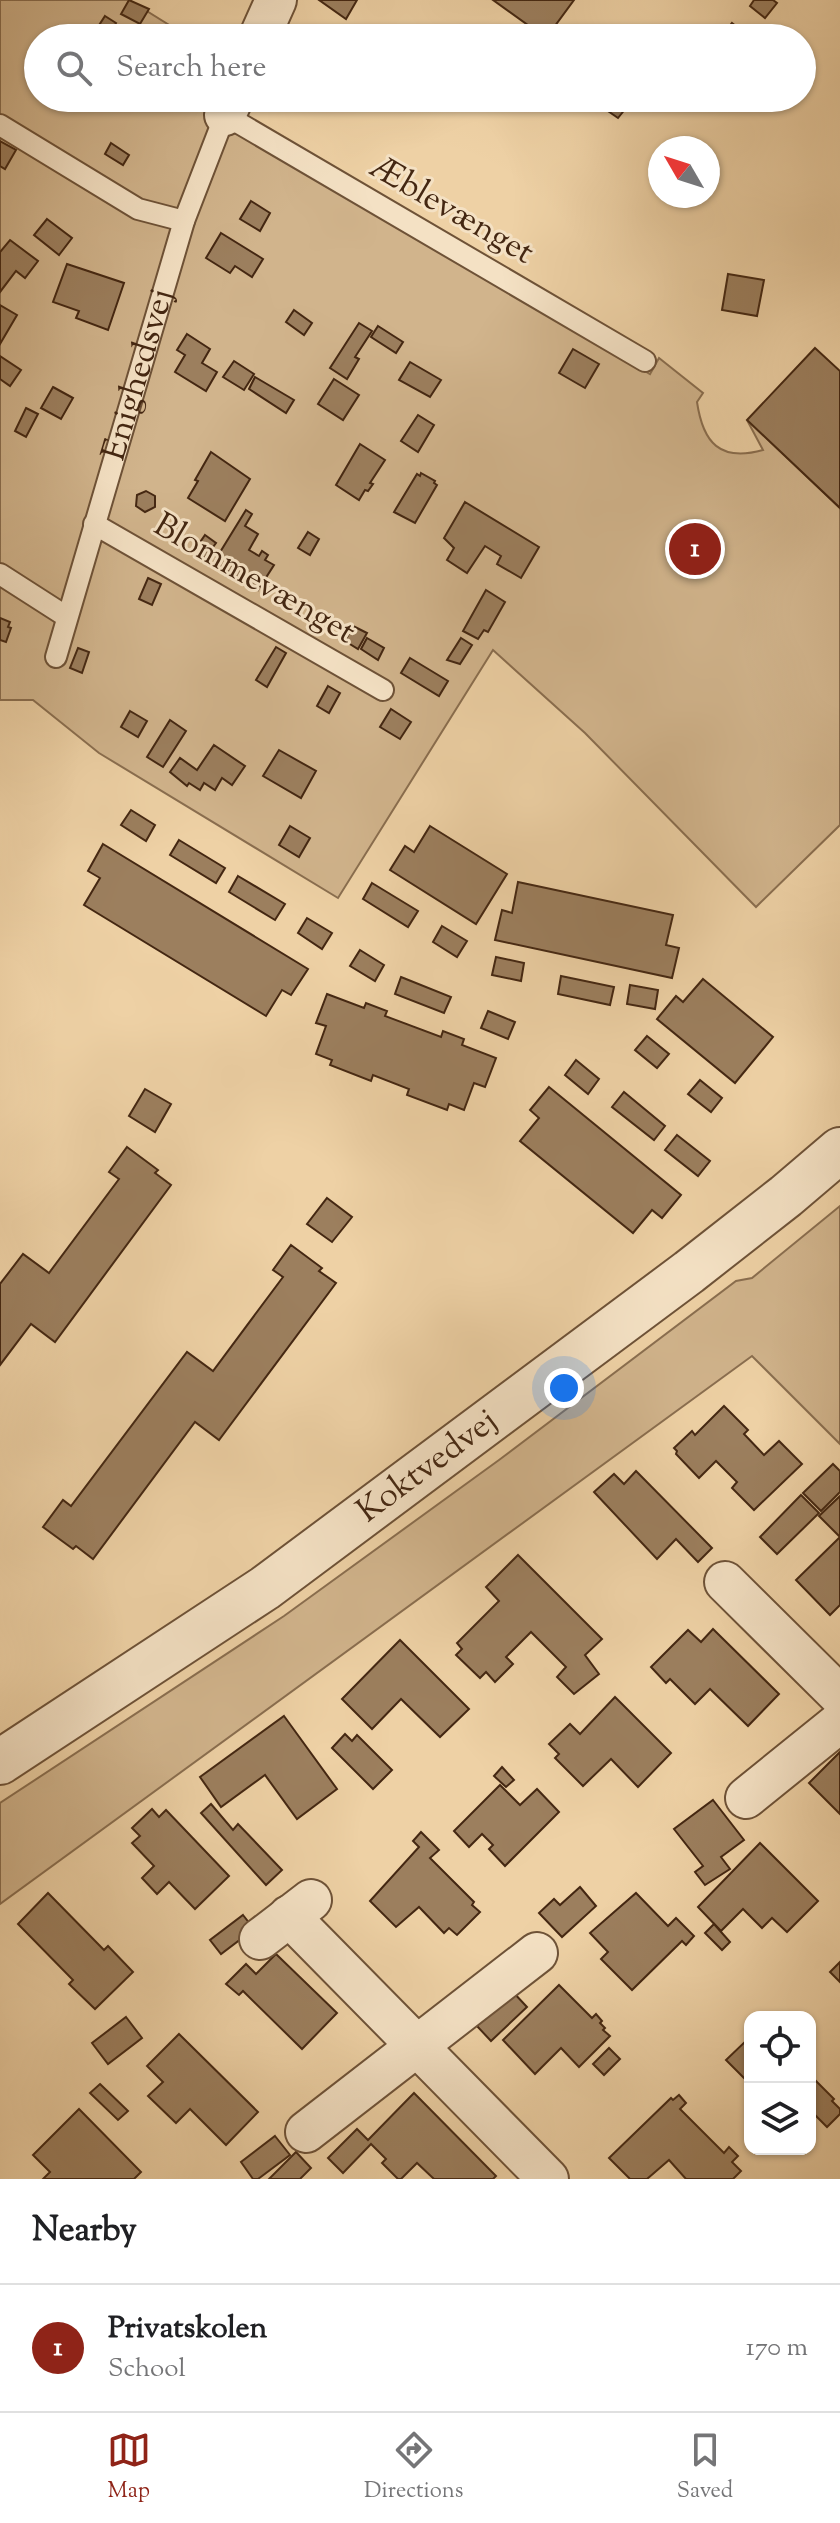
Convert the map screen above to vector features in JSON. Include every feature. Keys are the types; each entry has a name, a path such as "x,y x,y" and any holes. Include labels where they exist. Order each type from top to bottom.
{"street":[{"path":"265,24 276,0"},
{"name":"Koktvedvej","path":"0,1762 265,1588 689,1272 840,1150"},
{"path":"725,1582 840,1696"},
{"path":"746,1798 840,1722"},
{"path":"287,1918 548,2179"},
{"path":"306,2132 537,1953"}],"lane":[{"name":"Enighedsvej","path":"56,657 184,221 227,112"},
{"name":"Æblevænget","path":"237,112 645,361"},
{"path":"0,125 138,209 184,221"},
{"name":"Blommevænget","path":"94,524 383,690"},
{"path":"0,574 67,617"}],"shaded area":[{"path":"0,0 129,0 168,24 24,24 24,112 210,112 650,374 659,358 703,393 697,402 700,416 709,438 716,446 735,453 763,450 747,420 840,508 840,825 756,907 585,733 493,650 338,898 99,753 33,700 0,700"},
{"path":"840,1206 840,1444 752,1356 0,1904 0,1803 284,1616 499,1460 736,1281 752,1278"}],"building":[{"path":"129,0 149,9 140,24 121,14"},
{"path":"319,0 357,0 346,19"},
{"path":"493,0 574,0 556,24 526,24"},
{"path":"754,0 773,0 777,3 765,18 750,6"},
{"path":"105,16 116,23 115,24 100,24"},
{"path":"609,112 623,112 618,118"},
{"path":"0,141 16,150 5,169 0,166"},
{"path":"111,143 129,155 123,165 105,154"},
{"path":"251,201 270,213 260,231 240,219"},
{"path":"47,219 72,238 59,255 34,235"},
{"path":"221,233 263,259 252,277 235,266 230,273 206,258"},
{"path":"10,240 38,261 25,278 16,271 0,292 0,252"},
{"path":"67,264 124,283 108,330 76,318 79,311 53,302"},
{"path":"728,274 764,280 757,316 722,310"},
{"path":"0,305 17,315 0,344"},
{"path":"294,310 312,323 304,335 286,322"},
{"path":"359,323 372,331 355,357 359,359 347,379 330,368"},
{"path":"378,326 403,342 396,353 371,337"},
{"path":"187,334 210,349 202,363 217,372 206,391 175,372 185,355 177,350"},
{"path":"815,348 840,371 840,508 747,420"},
{"path":"573,349 599,364 585,388 559,373"},
{"path":"0,356 21,370 10,386 0,379"},
{"path":"234,361 254,374 244,390 223,377"},
{"path":"410,362 441,380 430,397 399,380"},
{"path":"255,377 294,400 286,413 249,389"},
{"path":"334,379 359,395 343,420 318,404"},
{"path":"53,387 73,398 61,419 41,408"},
{"path":"26,408 38,414 26,437 15,431"},
{"path":"418,415 434,425 418,452 401,441"},
{"path":"360,444 385,460 370,483 373,484 359,500 336,485"},
{"path":"211,452 250,479 225,521 188,498"},
{"path":"421,473 437,485 415,523 394,512 417,474 420,476"},
{"path":"146,491 155,496 155,507 145,512 136,506 137,495"},
{"path":"465,502 539,547 521,578 497,564 501,556 485,546 467,573 447,560 454,548 444,538"},
{"path":"246,510 252,514 245,526 258,534 249,550 259,556 262,551 268,555 265,560 274,565 258,590 214,562"},
{"path":"308,532 319,539 310,555 298,548"},
{"path":"205,535 216,543 205,558 194,551"},
{"path":"148,578 161,584 152,605 139,599"},
{"path":"486,590 505,602 488,632 484,630 478,639 463,631"},
{"path":"0,618 10,622 6,642 0,640"},
{"path":"353,626 367,633 358,649 345,641"},
{"path":"367,638 384,648 378,660 361,649"},
{"path":"461,638 472,645 460,664 447,660"},
{"path":"276,647 286,653 267,687 256,680"},
{"path":"78,648 89,652 82,673 70,668"},
{"path":"410,658 448,681 439,696 401,673"},
{"path":"328,686 340,693 329,713 317,706"},
{"path":"391,709 411,722 400,739 380,727"},
{"path":"130,711 147,721 138,737 121,727"},
{"path":"170,720 186,731 163,767 147,757"},
{"path":"214,745 245,766 232,785 222,778 215,790 204,783 200,790 189,783 187,786 170,772 180,758 197,770"},
{"path":"279,750 316,771 301,798 263,776"},
{"path":"131,810 155,825 146,841 121,825"},
{"path":"290,826 310,838 299,857 279,845"},
{"path":"430,826 507,874 476,924 390,870 405,846 414,852"},
{"path":"179,840 225,868 216,883 170,855"},
{"path":"103,844 308,969 291,995 282,990 266,1016 84,905 100,878 88,871"},
{"path":"238,876 285,904 275,920 229,892"},
{"path":"518,882 673,915 666,945 679,948 672,978 495,940 502,910 512,913"},
{"path":"372,883 418,911 408,927 363,899"},
{"path":"307,918 332,933 322,949 298,933"},
{"path":"442,926 467,941 457,957 433,942"},
{"path":"360,950 384,965 375,981 350,966"},
{"path":"496,957 524,963 521,981 492,975"},
{"path":"561,976 614,987 610,1005 558,994"},
{"path":"401,977 451,997 444,1013 395,994"},
{"path":"703,979 773,1037 735,1083 657,1019 676,996 683,1002"},
{"path":"630,985 658,990 655,1009 627,1004"},
{"path":"327,994 364,1008 366,1003 387,1011 385,1016 441,1037 443,1031 464,1039 462,1045 496,1058 485,1087 474,1083 464,1110 449,1104 447,1110 407,1095 409,1089 373,1075 371,1081 330,1065 332,1060 316,1054 326,1026 316,1023"},
{"path":"488,1011 515,1022 508,1039 481,1028"},
{"path":"647,1036 669,1054 657,1068 635,1050"},
{"path":"576,1060 599,1079 588,1094 565,1075"},
{"path":"700,1080 722,1098 711,1112 688,1094"},
{"path":"549,1087 681,1195 662,1218 652,1210 633,1233 520,1141 539,1118 530,1110"},
{"path":"145,1089 171,1104 155,1132 129,1116"},
{"path":"624,1092 665,1126 654,1140 612,1107"},
{"path":"677,1135 710,1161 698,1176 665,1150"},
{"path":"127,1147 158,1170 155,1173 171,1185 55,1342 31,1324 0,1365 0,1284 23,1254 49,1273 119,1179 109,1172"},
{"path":"327,1198 352,1217 332,1242 307,1224"},
{"path":"291,1245 322,1268 319,1271 336,1283 219,1440 195,1422 93,1559 43,1527 63,1500 71,1506 187,1352 213,1371 283,1277 273,1270"},
{"path":"724,1406 748,1430 744,1434 764,1455 779,1441 802,1464 754,1510 732,1488 737,1482 716,1461 699,1478 674,1448 692,1431 695,1435"},
{"path":"833,1464 840,1471 840,1492 821,1511 803,1493"},
{"path":"636,1471 712,1548 698,1562 676,1539 657,1559 594,1492 614,1474 624,1484"},
{"path":"801,1495 819,1513 777,1554 760,1537"},
{"path":"840,1496 840,1537 819,1516"},
{"path":"840,1537 840,1605 830,1615 796,1580"},
{"path":"518,1555 602,1639 585,1655 599,1674 574,1694 557,1677 566,1667 531,1632 506,1657 513,1664 495,1682 486,1672 480,1678 456,1655 462,1649 457,1643 499,1601 486,1587"},
{"path":"713,1629 779,1694 748,1726 710,1689 695,1704 670,1679 666,1683 651,1667 688,1630 701,1642"},
{"path":"400,1640 469,1709 440,1737 401,1699 372,1729 342,1699"},
{"path":"615,1697 671,1753 638,1787 611,1759 583,1786 555,1758 559,1754 549,1744 570,1724 580,1734"},
{"path":"284,1716 337,1789 297,1819 265,1775 221,1807 200,1777"},
{"path":"345,1734 352,1741 357,1735 392,1770 373,1789 332,1748"},
{"path":"840,1752 840,1814 809,1783"},
{"path":"502,1767 514,1780 506,1787 494,1776"},
{"path":"500,1785 520,1805 537,1789 559,1812 505,1866 489,1849 493,1845 482,1834 469,1847 454,1831"},
{"path":"713,1800 744,1840 721,1857 730,1869 705,1885 695,1872 703,1866 674,1829"},
{"path":"211,1804 233,1830 238,1824 282,1870 266,1885 201,1813"},
{"path":"152,1809 159,1817 166,1810 229,1876 195,1909 169,1882 157,1894 142,1878 154,1866 132,1843 140,1836 132,1828"},
{"path":"421,1832 439,1850 430,1858 480,1912 457,1935 449,1928 444,1933 419,1907 396,1927 370,1901 419,1847 413,1841"},
{"path":"760,1843 818,1901 787,1932 772,1918 762,1928 743,1909 721,1931 698,1907"},
{"path":"580,1887 596,1906 562,1937 539,1913 554,1899 560,1905"},
{"path":"48,1893 104,1950 108,1946 133,1972 95,2009 69,1984 73,1980 18,1924"},
{"path":"636,1893 668,1926 676,1918 694,1936 686,1945 682,1941 632,1990 601,1959 608,1952 590,1933"},
{"path":"243,1915 254,1929 221,1954 210,1940"},
{"path":"714,1924 730,1942 722,1950 705,1933"},
{"path":"276,1954 337,2013 302,2049 243,1991 239,1995 226,1984 246,1964 256,1974"},
{"path":"840,1962 840,1982 830,1972"},
{"path":"559,1985 592,2018 596,2014 602,2021 603,2030 610,2036 579,2067 561,2048 535,2074 503,2040"},
{"path":"512,1991 527,2007 491,2041 476,2025"},
{"path":"126,2017 142,2038 108,2064 92,2043"},
{"path":"179,2034 258,2112 226,2145 190,2109 176,2123 148,2096 163,2082 147,2066"},
{"path":"744,2043 744,2078 726,2060"},
{"path":"609,2048 620,2059 604,2075 593,2064"},
{"path":"816,2081 840,2109 840,2114 827,2127 816,2116"},
{"path":"100,2084 128,2111 118,2120 90,2093"},
{"path":"414,2093 496,2176 493,2179 434,2179 417,2163 398,2179 382,2163 386,2159 371,2144 343,2173 328,2158 357,2129 368,2140"},
{"path":"679,2095 686,2103 680,2109 724,2153 729,2147 738,2156 732,2162 741,2171 733,2179 686,2179 669,2160 647,2179 630,2179 609,2158 671,2098 673,2100"},
{"path":"79,2109 141,2172 134,2179 43,2179 50,2172 33,2155"},
{"path":"275,2136 290,2155 258,2179 253,2179 241,2162"},
{"path":"296,2152 311,2168 300,2179 269,2179"}],"place":[{"name":"Privatskolen","path":"695,549"}]}
